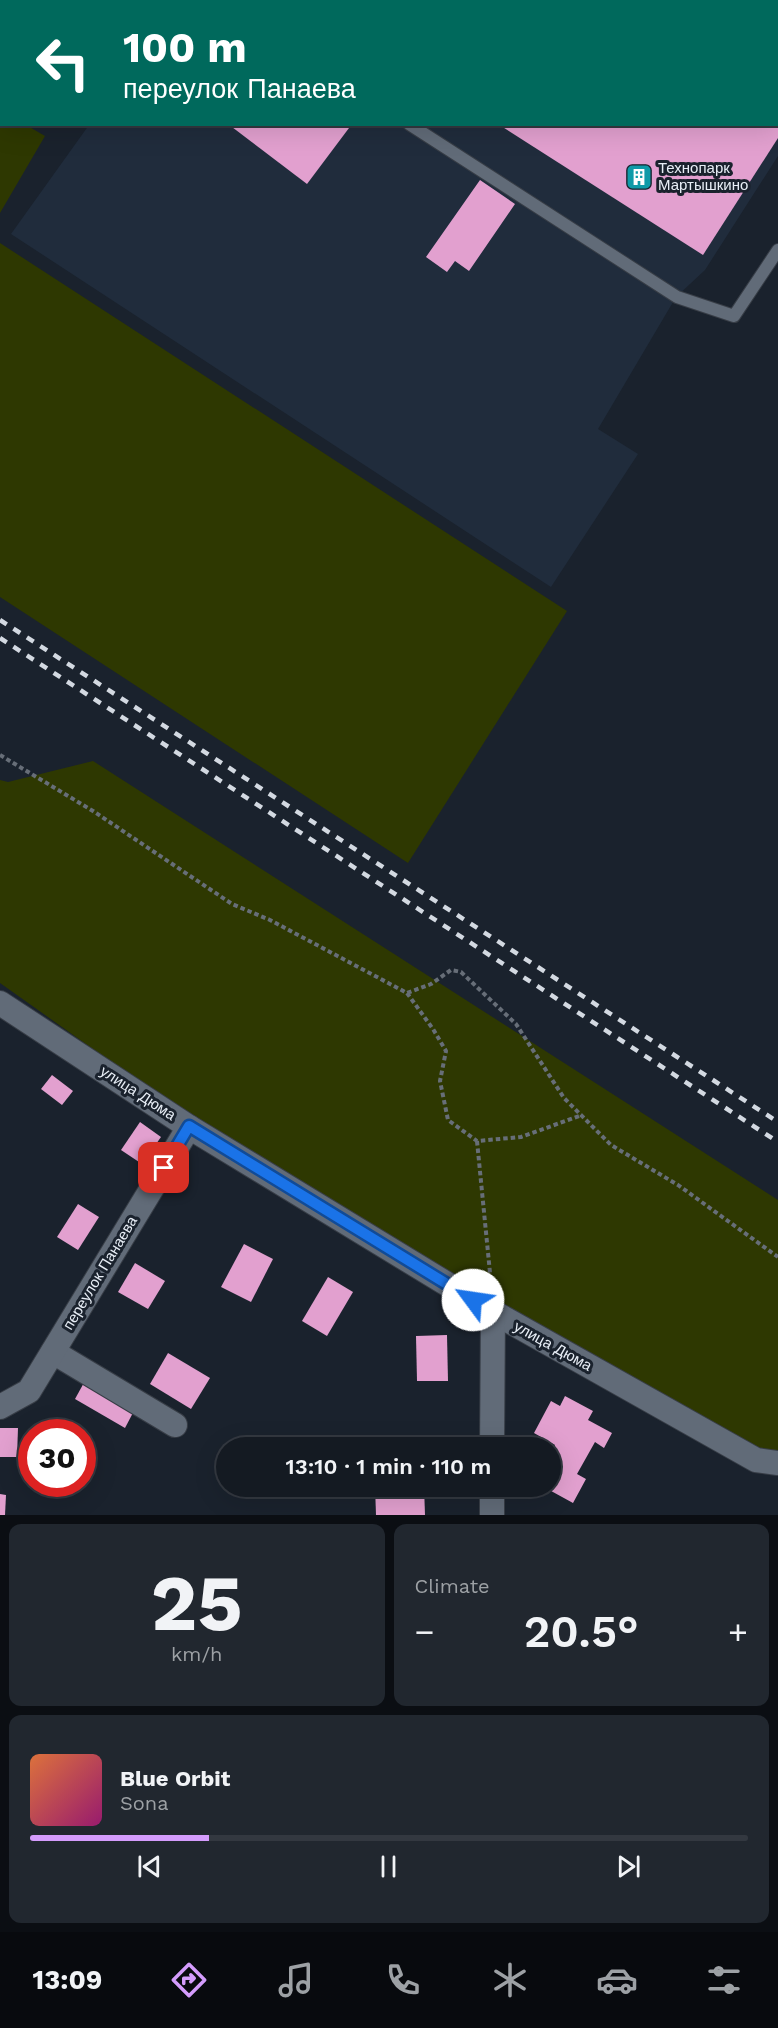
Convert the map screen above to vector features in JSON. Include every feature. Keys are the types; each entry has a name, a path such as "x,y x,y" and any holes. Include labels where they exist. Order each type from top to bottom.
{"street":[{"name":"улица Дюма","path":"0,1003 189,1126 493,1312 756,1460 778,1463"},
{"name":"переулок Панаева","path":"0,1407 29,1391 189,1126"},
{"path":"492,1437 493,1312"},
{"path":"53,1352 175,1425"},
{"path":"492,1497 492,1515"}],"lane":[{"path":"412,126 676,297 734,316 778,250"}],"path":[{"path":"0,755 93,811 232,904 270,920 407,993 446,1051 440,1081 448,1119 477,1141 521,1137 582,1115"},
{"path":"407,993 432,984 451,970 461,972 516,1024 564,1098 611,1145 678,1185 778,1257"},
{"path":"477,1141 493,1312"}],"shaded area":[{"path":"88,126 778,126 778,156 705,270 676,297 598,429 638,454 551,587 11,234"}],"green space":[{"path":"0,126 28,126 45,136 0,213"},
{"path":"0,243 567,611 408,863 0,597"},
{"path":"93,761 778,1200 778,1458 389,1259 0,983 0,780 8,782"}],"building":[{"path":"231,126 350,126 307,184"},
{"name":"Технопарк Мартышкино","path":"501,126 778,126 778,138 703,255"},
{"path":"480,180 515,204 469,271 455,261 447,272 426,257"},
{"path":"52,1075 73,1091 62,1105 41,1089"},
{"path":"140,1122 161,1137 142,1164 121,1150"},
{"path":"78,1204 99,1217 78,1250 57,1237"},
{"path":"244,1244 273,1259 251,1302 221,1287"},
{"path":"135,1263 165,1281 148,1309 118,1292"},
{"path":"328,1277 353,1292 327,1336 302,1321"},
{"path":"447,1335 448,1381 417,1381 416,1336"},
{"path":"168,1353 210,1378 191,1409 150,1384"},
{"path":"86,1379 136,1407 125,1428 75,1399"},
{"path":"565,1396 593,1411 588,1420 612,1433 604,1448 595,1442 577,1474 586,1479 573,1503 561,1496 561,1437 541,1437 534,1433 551,1401 560,1406"},
{"path":"0,1428 18,1428 17,1457 0,1457"},
{"path":"0,1494 6,1495 5,1515 0,1515"},
{"path":"375,1497 424,1497 425,1515 376,1515"}],"railway":[{"path":"0,620 778,1122"},
{"path":"0,638 778,1142"}],"place":[{"name":"Технопарк Мартышкино","path":"639,177"}],"route":[{"path":"164,1168 189,1126 473,1300"}]}
